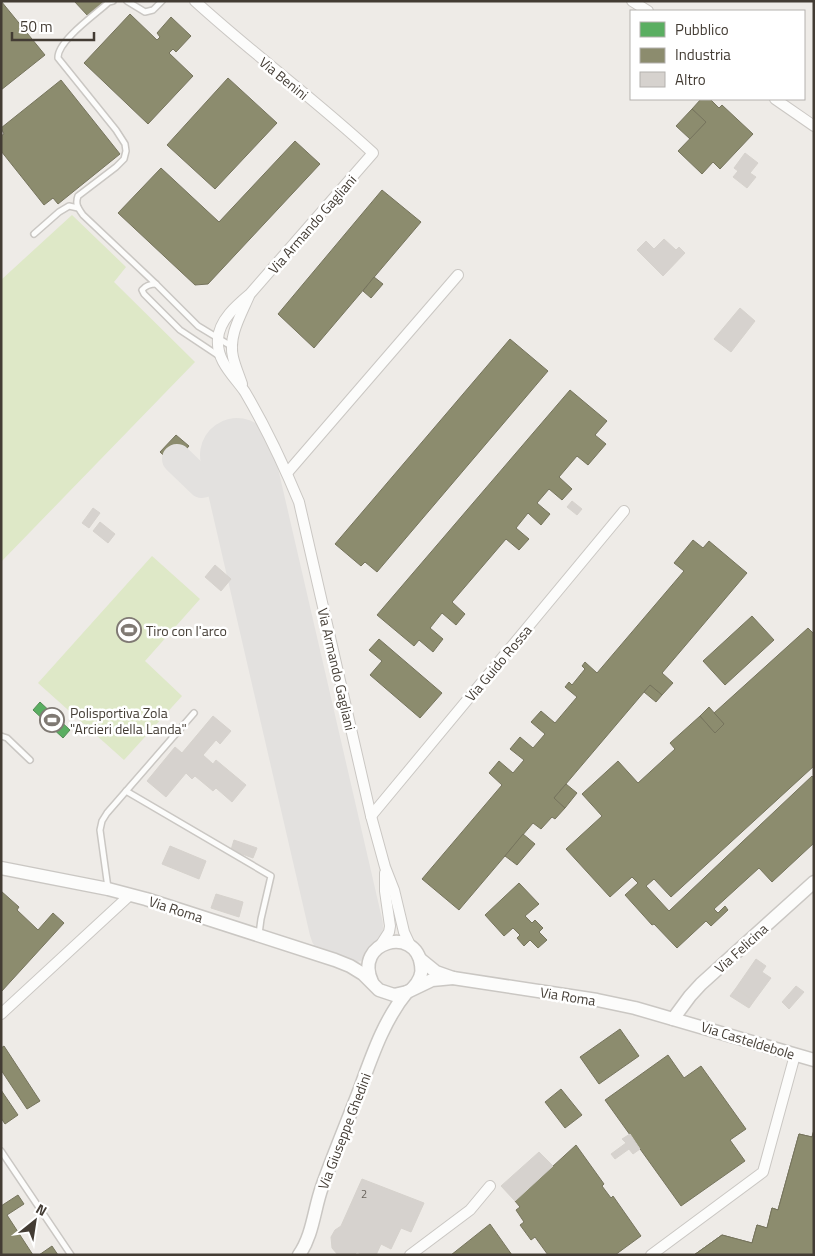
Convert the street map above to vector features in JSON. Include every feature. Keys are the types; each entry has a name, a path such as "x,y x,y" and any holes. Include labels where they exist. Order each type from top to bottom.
{"street":[{"name":"Via Benini","path":"194,1 234,37 373,153"},
{"path":"632,1 646,10"},
{"path":"777,100 814,126"},
{"name":"Via Armando Gagliani","path":"373,153 250,294 229,314 218,338 218,349 226,366 244,392 287,473 298,502 371,816 385,867 394,890 404,932 411,947"},
{"path":"287,473 458,275"},
{"name":"Via Armando Gagliani","path":"244,392 231,346 237,322 250,294"},
{"name":"Via Guido Rossa","path":"371,816 624,510"},
{"name":"Via Armando Gagliani","path":"380,946 389,932 390,926 385,891 385,867"},
{"name":"Via Roma","path":"1,868 130,895 335,960 356,970 387,994 394,995 409,991 432,980 453,978"},
{"name":"Via Felicina","path":"677,1020 690,996 701,984 814,882"},
{"name":"Via Roma","path":"1,1014 130,895"},
{"path":"387,1022 386,1010 373,984 368,968 370,958 380,946 386,943 397,942 411,947"},
{"name":"Via Roma","path":"411,947 420,959 436,972 453,978 597,1000 677,1020"},
{"name":"Via Roma","path":"335,960 356,963 370,958"},
{"path":"409,991 418,981 421,974 420,959"},
{"name":"Via Giuseppe Ghedini","path":"299,1255 307,1249 322,1187 387,1022 396,1006 409,991"},
{"name":"Via Casteldebole","path":"677,1020 814,1060"},
{"path":"651,1255 763,1172 795,1055"},
{"path":"410,1255 470,1210 490,1186"}],"lane":[{"path":"111,1 61,47 58,55 58,58 116,130 125,144 126,151 124,159 116,167 78,196 76,202 78,208 203,331 231,346"},
{"path":"126,1 145,12 154,10 162,1"},
{"path":"34,234 59,212 69,206 78,208"},
{"name":"Via Armando Gagliani","path":"156,284 145,286 142,290 144,294 180,330 222,358"},
{"path":"108,889 100,830 102,821 194,713"},
{"path":"1,736 6,737 30,760"},
{"path":"126,791 271,876 261,919 259,937"},
{"path":"1,1151 71,1255"}],"green space":[{"path":"72,215 126,267 114,282 195,362 1,562 1,280"},
{"name":"Tiro con l'arco","path":"152,556 200,599 145,661 182,696 124,760 38,683"}],"building: Pubblico":[{"name":"Polisportiva Zola \"Arcieri della Landa\"","path":"40,702 70,730 63,738 33,710"}],"building: Industria":[{"path":"1,1 45,55 1,90"},
{"path":"74,1 105,1 88,16"},
{"path":"130,14 157,40 160,37 157,33 171,17 191,36 176,52 173,49 169,53 193,76 148,124 84,63"},
{"path":"228,78 277,123 215,189 167,145"},
{"path":"61,80 120,154 58,204 53,198 44,205 1,151 1,136 4,134 1,128"},
{"path":"700,100 711,100 719,108 722,105 753,134 720,169 713,162 702,174 678,151 706,122 692,109"},
{"path":"692,109 706,122 690,139 676,126"},
{"path":"295,141 320,164 208,284 195,285 118,213 161,168 219,222"},
{"path":"382,190 421,222 314,348 278,314"},
{"path":"374,277 383,284 371,298 363,291"},
{"path":"510,339 548,371 377,572 365,562 361,566 335,544"},
{"path":"570,390 607,421 595,435 606,444 588,465 577,456 559,477 572,489 562,500 549,489 537,503 550,514 541,525 528,513 516,528 529,539 519,550 506,539 452,602 465,614 456,625 442,613 430,628 443,639 433,652 419,640 414,646 377,615"},
{"path":"176,435 189,446 173,464 160,452"},
{"path":"693,540 703,548 709,541 747,573 662,673 673,683 662,695 650,685 554,798 565,808 555,819 552,817 541,829 533,823 459,910 422,879 502,785 489,773 499,761 513,773 524,760 510,749 520,737 533,748 545,734 531,722 541,711 555,723 577,697 565,687 569,682 572,685 585,669 582,666 585,662 597,673 684,571 674,563"},
{"path":"752,616 774,640 725,685 703,661"},
{"path":"808,628 814,634 814,766 671,897 654,879 646,886 669,911 812,776 814,778 814,843 772,882 759,868 714,909 718,913 725,906 728,910 711,926 706,921 677,948 654,924 652,925 625,895 638,883 632,877 610,897 566,849 602,816 582,794 618,761 638,783 675,749 670,743 700,716 715,733 724,724 714,713"},
{"path":"379,639 442,693 420,718 370,675 382,661 369,650"},
{"path":"650,685 662,695 656,702 644,692"},
{"path":"709,707 724,724 715,733 700,716"},
{"path":"566,784 577,793 565,808 554,798"},
{"path":"523,834 535,844 517,865 505,856"},
{"path":"519,883 539,904 525,916 532,923 535,920 543,928 539,932 547,940 538,948 530,940 524,946 517,938 520,935 513,928 504,936 485,915"},
{"path":"1,891 19,907 17,910 38,930 53,913 64,923 1,992"},
{"path":"620,1029 639,1056 599,1084 580,1057"},
{"path":"4,1046 40,1101 27,1109 1,1070 1,1048"},
{"path":"668,1055 684,1078 701,1066 746,1129 730,1140 745,1161 681,1206 605,1100"},
{"path":"561,1089 582,1115 565,1128 545,1102"},
{"path":"1,1090 18,1115 5,1124 1,1118"},
{"path":"814,1130 814,1255 694,1255 722,1235 752,1243 757,1225 767,1228 772,1208 778,1210 799,1134 812,1137"},
{"path":"814,1130 814,1255 694,1255 722,1235 752,1243 757,1225 767,1228 772,1208 778,1210 799,1134 812,1137"},
{"path":"576,1145 604,1184 602,1186 611,1198 613,1196 641,1236 615,1255 548,1255 535,1237 531,1240 520,1225 524,1222 516,1210 520,1207 515,1201"},
{"path":"18,1195 24,1204 7,1215 33,1255 1,1255 1,1206"},
{"path":"490,1224 512,1255 451,1255"},
{"path":"52,1246 58,1255 39,1255"}],"building: Altro":[{"path":"745,153 758,163 750,173 756,177 747,188 733,177 738,171 734,168"},
{"path":"664,239 676,250 679,247 685,253 663,276 637,250 646,241 654,249"},
{"path":"740,308 755,321 731,352 714,339"},
{"path":"572,501 582,509 577,515 567,507"},
{"path":"93,508 100,513 89,528 82,523"},
{"path":"100,522 115,534 108,543 93,531"},
{"path":"215,565 231,579 221,591 205,577"},
{"path":"213,716 231,731 220,744 216,740 203,755 213,764 216,760 246,785 232,802 216,788 213,791 195,776 192,779 186,773 166,797 147,781 175,747 182,753"},
{"path":"234,840 257,848 253,858 231,850"},
{"path":"170,846 206,861 199,879 162,864"},
{"path":"216,894 243,902 239,917 211,908"},
{"path":"756,959 766,966 762,972 771,978 754,1001 736,988"},
{"path":"796,986 804,992 789,1009 782,1002"},
{"path":"736,988 754,1001 749,1008 730,996"},
{"path":"630,1134 640,1149 633,1154 629,1149 615,1159 611,1154 626,1143 622,1139"},
{"path":"539,1152 553,1166 515,1201 501,1186"},
{"path":"362,1179 424,1203 411,1232 401,1228 391,1249 381,1244 376,1255 363,1255 357,1252 354,1255 338,1255 332,1248 331,1237 335,1230 341,1226"}],"taxiway":[{"path":"177,459 202,483 241,471"}],"runway":[{"path":"237,455 346,927"}],"place":[{"name":"Tiro con l'arco","path":"129,630"},
{"name":"Polisportiva Zola \"Arcieri della Landa\"","path":"52,720"}]}
